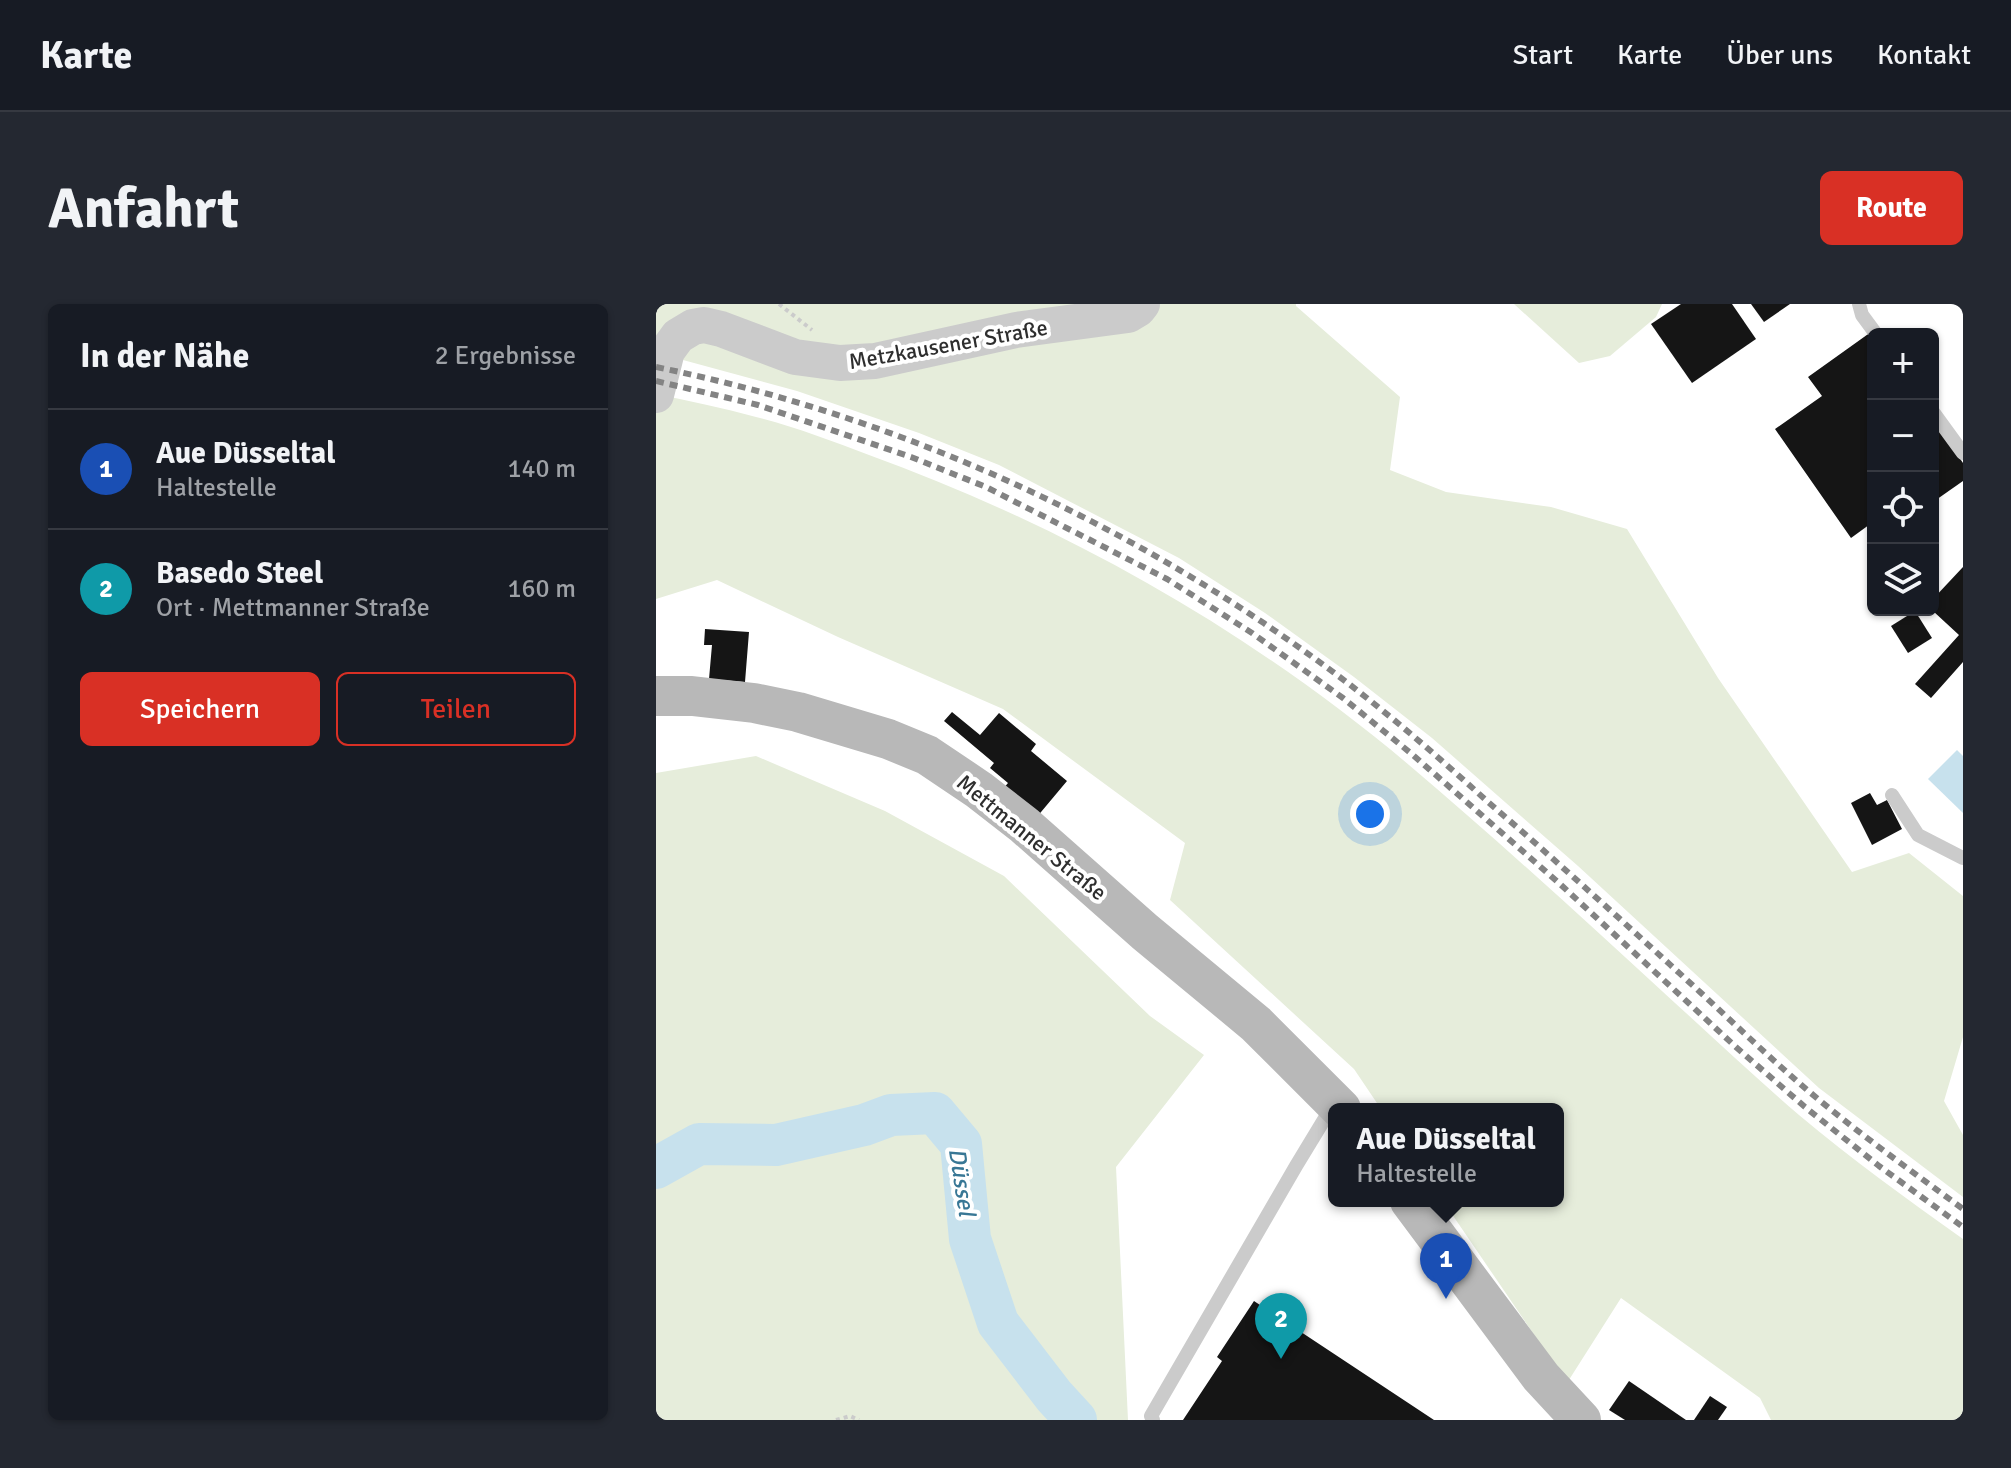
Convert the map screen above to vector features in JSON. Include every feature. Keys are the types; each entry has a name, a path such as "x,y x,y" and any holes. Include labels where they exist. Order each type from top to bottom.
{"main road":[{"name":"Mettmanner Straße","path":"656,696 692,696 798,712 888,739 927,755 1024,825 1145,932 1256,1024 1336,1103"},
{"path":"1414,1207 1541,1377 1581,1420"}],"street":[{"name":"Metzkausener Straße","path":"656,395 667,351 678,336 693,327 704,325 721,329 795,357 840,363 875,361 1016,330 1128,315 1142,304"}],"lane":[{"path":"1859,304 1862,315 1872,328"},
{"path":"1939,420 1963,453"},
{"path":"1892,795 1918,835 1963,858"},
{"path":"1153,1420 1151,1416 1296,1166 1328,1120"}],"path":[{"path":"836,1420 850,1416 859,1420"}],"green space":[{"path":"656,304 1296,304 1400,397 1390,470 1446,492 1551,507 1627,529 1718,678 1852,872 1909,853 1963,896 1963,1037 1944,1101 1963,1135 1963,1197 1819,1088 1578,866 1432,738 1265,613 1179,558 999,465 919,433 797,391 656,355"},
{"path":"1514,304 1662,304 1656,317 1610,356 1579,363"},
{"path":"656,394 771,421 942,483 1084,549 1220,627 1348,716 1409,765 1799,1115 1963,1239 1963,1420 1771,1420 1760,1398 1621,1298 1567,1383 1447,1207 1564,1207 1564,1103 1377,1103 1354,1069 1170,900 1185,843 1003,709 717,580 656,599"},
{"path":"756,756 885,811 1004,876 1150,1016 1204,1055 1116,1167 1128,1420 656,1420 656,773"}],"water":[{"path":"1957,750 1963,756 1963,813 1928,779"}],"building":[{"path":"1681,304 1732,304 1756,339 1692,383 1651,324"},
{"path":"1751,304 1790,304 1764,322"},
{"path":"1867,335 1867,526 1851,538 1775,429 1822,396 1808,377"},
{"path":"1939,429 1963,463 1963,481 1939,498"},
{"path":"1963,567 1963,662 1931,698 1915,684 1959,635 1938,616 1939,593"},
{"path":"1907,616 1918,616 1932,638 1908,653 1891,626"},
{"path":"705,629 749,632 745,682 709,679 712,645 704,645"},
{"path":"952,712 980,735 999,713 1036,744 1031,751 1067,781 1036,818 1002,790 1008,783 990,768 994,763 944,721"},
{"path":"1870,793 1877,805 1887,800 1902,829 1872,845 1851,803"},
{"path":"1254,1301 1434,1420 1183,1420 1222,1361 1217,1357"},
{"path":"1629,1381 1686,1420 1625,1420 1609,1410"},
{"path":"1710,1396 1727,1407 1718,1420 1694,1420"}],"waterway":[{"name":"Düssel","path":"656,1168 699,1144 776,1145 864,1125 891,1115 935,1113 961,1144 970,1239 998,1323 1076,1420"}],"railway":[{"path":"656,367 749,389 841,416 932,449 1020,486 1190,576 1271,628 1349,684 1420,742 1818,1099 1963,1209"},
{"path":"656,381 758,405 911,457 986,487 1167,579 1252,633 1343,698 1413,755 1805,1107 1963,1227"}],"place":[{"name":"Aue Düsseltal","path":"1446,1299"},
{"name":"Basedo Steel","path":"1281,1359"}]}
